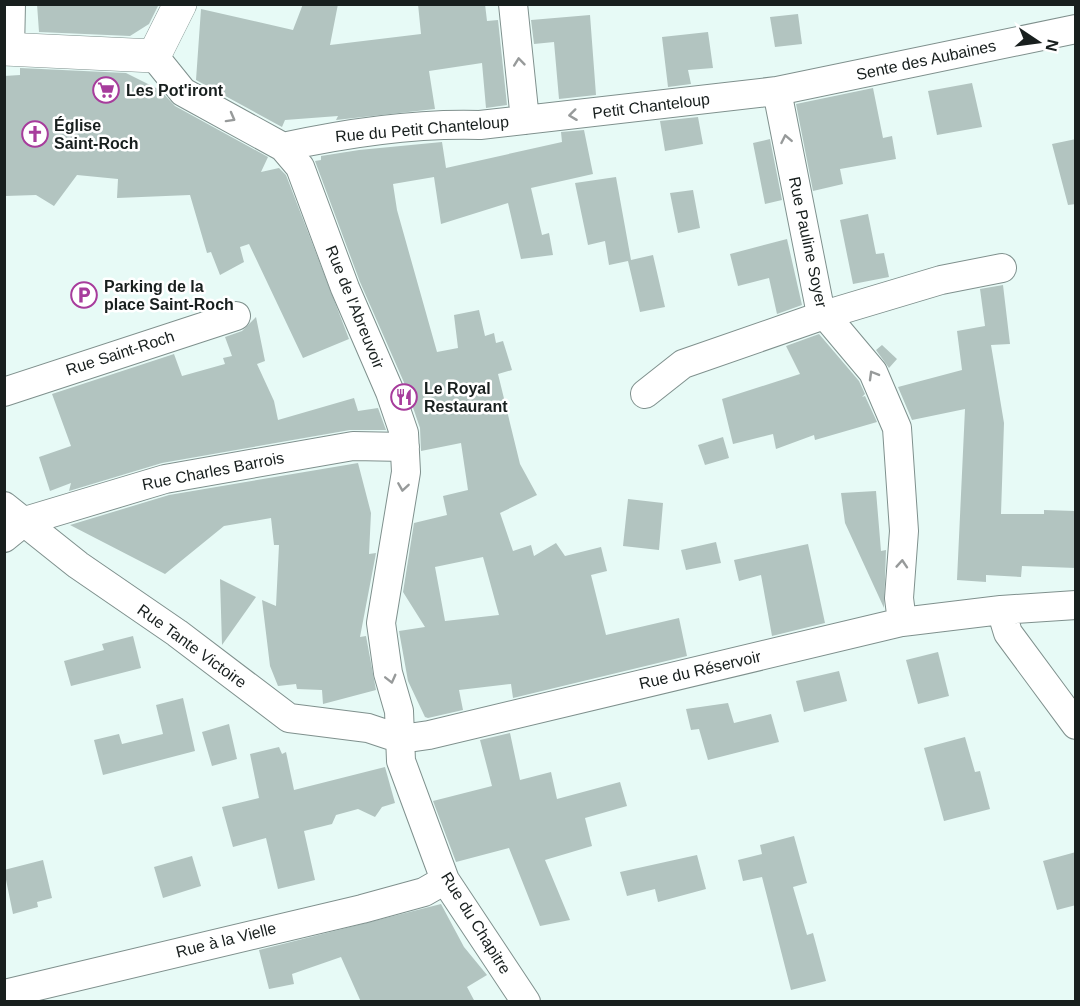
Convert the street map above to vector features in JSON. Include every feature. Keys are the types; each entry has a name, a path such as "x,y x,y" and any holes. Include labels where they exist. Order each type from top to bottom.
{"main road":[{"path":"7,50 154,56 180,4"}],"street":[{"path":"7,50 11,4"},
{"path":"513,4 525,120"},
{"name":"Sente des Aubaines","path":"777,91 1076,29"},
{"name":"Rue de l'Abreuvoir","path":"154,56 183,92 283,147 300,167 345,288 390,392 405,433 406,472 381,622 388,673 399,711 401,739"},
{"name":"Petit Chanteloup","path":"525,120 777,91"},
{"name":"Rue Pauline Soyer","path":"777,91 820,309 873,372 897,428 904,531 899,598 902,622"},
{"name":"Rue du Petit Chanteloup","path":"283,147 331,136 446,124 480,125 525,120"},
{"path":"645,394 683,364 824,315 940,280 1002,268"},
{"name":"Rue Saint-Roch","path":"4,392 236,315"},
{"name":"Rue Charles Barrois","path":"12,521 165,479 353,446 405,447"},
{"name":"Rue Tante Victoire","path":"12,521 177,633 289,718 368,728 401,739"},
{"name":"Rue du Réservoir","path":"401,739 429,735 902,622 1000,610 1076,605"},
{"path":"1000,610 1008,633 1076,725"},
{"name":"Rue du Chapitre","path":"401,739 401,761 445,880 526,1002"},
{"name":"Rue à la Vielle","path":"4,994 362,909 424,892 445,880"}],"building":[{"path":"37,4 159,4 149,24 130,36 39,32"},
{"path":"303,4 338,4 330,45 421,34 418,4 485,4 487,21 498,20 507,105 486,108 482,63 429,71 435,109 336,120 338,116 285,120 282,127 196,80 201,9 293,30"},
{"path":"798,14 802,44 775,47 770,17"},
{"path":"590,15 596,95 559,99 554,42 534,44 531,20"},
{"path":"708,32 713,68 688,70 691,84 668,87 662,37"},
{"path":"20,68 126,73 160,90 175,106 268,157 261,172 279,168 286,175 349,339 303,358 249,244 240,247 244,262 220,275 211,252 207,253 190,195 117,198 118,179 77,175 54,206 36,195 5,196 4,76 20,75"},
{"path":"972,83 982,127 937,135 928,91"},
{"path":"873,88 883,138 892,136 896,159 840,169 843,184 813,191 796,104"},
{"path":"698,117 703,144 665,151 660,121"},
{"path":"584,130 593,174 531,188 542,235 549,233 553,255 521,259 508,203 441,224 434,177 393,184 397,210 437,352 458,348 454,315 479,310 485,336 494,333 496,343 503,341 512,370 498,374 520,464 537,495 500,513 513,551 531,545 534,556 556,543 565,556 601,547 607,571 591,575 606,635 679,618 687,656 513,698 511,684 459,690 463,710 428,718 425,717 408,681 399,631 425,627 403,592 414,523 447,515 443,496 468,490 461,443 421,451 420,428 406,387 360,282 315,161 321,160 321,156 359,150 442,142 446,168 562,142 561,132","holes":["483,557 499,615 445,621 435,567"]},
{"path":"770,139 782,200 765,204 753,143"},
{"path":"1076,139 1076,204 1068,205 1052,144"},
{"path":"616,177 631,260 653,255 665,307 640,312 628,261 609,265 605,241 588,245 575,183"},
{"path":"693,190 700,228 678,233 670,193"},
{"path":"868,214 876,254 884,253 889,277 853,284 840,220"},
{"path":"787,239 802,305 777,314 769,278 738,286 730,254"},
{"path":"1003,285 1010,344 991,345 1004,423 1001,514 1044,514 1044,510 1075,511 1076,568 1022,566 1021,577 986,575 986,582 957,580 965,409 912,420 898,387 962,370 957,331 985,326 980,289"},
{"path":"256,317 265,361 257,364 274,401 278,420 354,398 358,411 378,408 386,430 350,430 162,463 69,491 71,483 50,491 39,457 71,446 52,394 174,354 182,376 225,364 223,358 232,356 225,337 242,331"},
{"path":"819,334 859,381 865,394 862,397 865,396 877,422 815,440 814,435 776,449 773,434 733,444 722,399 800,374 786,346"},
{"path":"882,345 897,359 889,368 876,350"},
{"path":"723,437 729,458 705,465 698,445"},
{"path":"358,463 371,513 369,554 376,553 360,637 366,636 376,690 323,704 322,690 297,689 296,684 278,686 270,666 262,600 276,606 279,545 274,545 271,518 224,526 165,574 70,525 169,495"},
{"path":"876,491 881,551 886,550 884,608 845,523 841,493"},
{"path":"628,499 663,503 659,550 623,546"},
{"path":"716,542 721,563 686,570 681,550"},
{"path":"808,544 825,623 772,636 761,575 739,581 734,560"},
{"path":"220,579 256,597 222,645"},
{"path":"133,636 141,668 71,686 64,661 104,650 102,644"},
{"path":"938,652 949,696 918,704 906,660"},
{"path":"839,671 847,701 804,712 796,681"},
{"path":"183,698 195,751 103,775 94,740 119,734 122,744 163,734 156,705"},
{"path":"728,703 734,723 771,714 779,742 708,760 699,729 691,730 686,709"},
{"path":"229,724 237,759 212,766 202,732"},
{"path":"510,733 520,780 551,772 557,799 620,782 627,806 585,818 592,846 545,860 570,920 540,926 509,848 456,862 433,801 492,786 480,740"},
{"path":"965,737 975,772 980,771 990,809 944,821 924,748"},
{"path":"279,747 282,754 286,752 294,790 385,767 395,803 382,807 375,817 358,809 336,815 332,824 304,831 315,880 278,889 266,838 233,847 222,807 259,798 250,754"},
{"path":"794,836 807,883 793,887 807,935 813,933 826,981 791,990 762,877 743,881 738,860 762,854 760,845"},
{"path":"1076,852 1076,905 1057,910 1043,861"},
{"path":"697,855 706,889 658,902 655,889 627,896 620,872"},
{"path":"192,856 201,886 163,898 154,867"},
{"path":"43,860 52,898 37,902 38,907 13,914 4,870"},
{"path":"441,904 464,947 487,975 467,987 475,1002 361,1002 341,957 292,974 294,984 269,989 259,950"}],"place":[{"name":"Les Pot'iront","path":"106,90"},
{"name":"Église Saint-Roch","path":"35,134"},
{"name":"Parking de la place Saint-Roch","path":"84,295"},
{"name":"Le Royal Restaurant","path":"404,397"}]}
